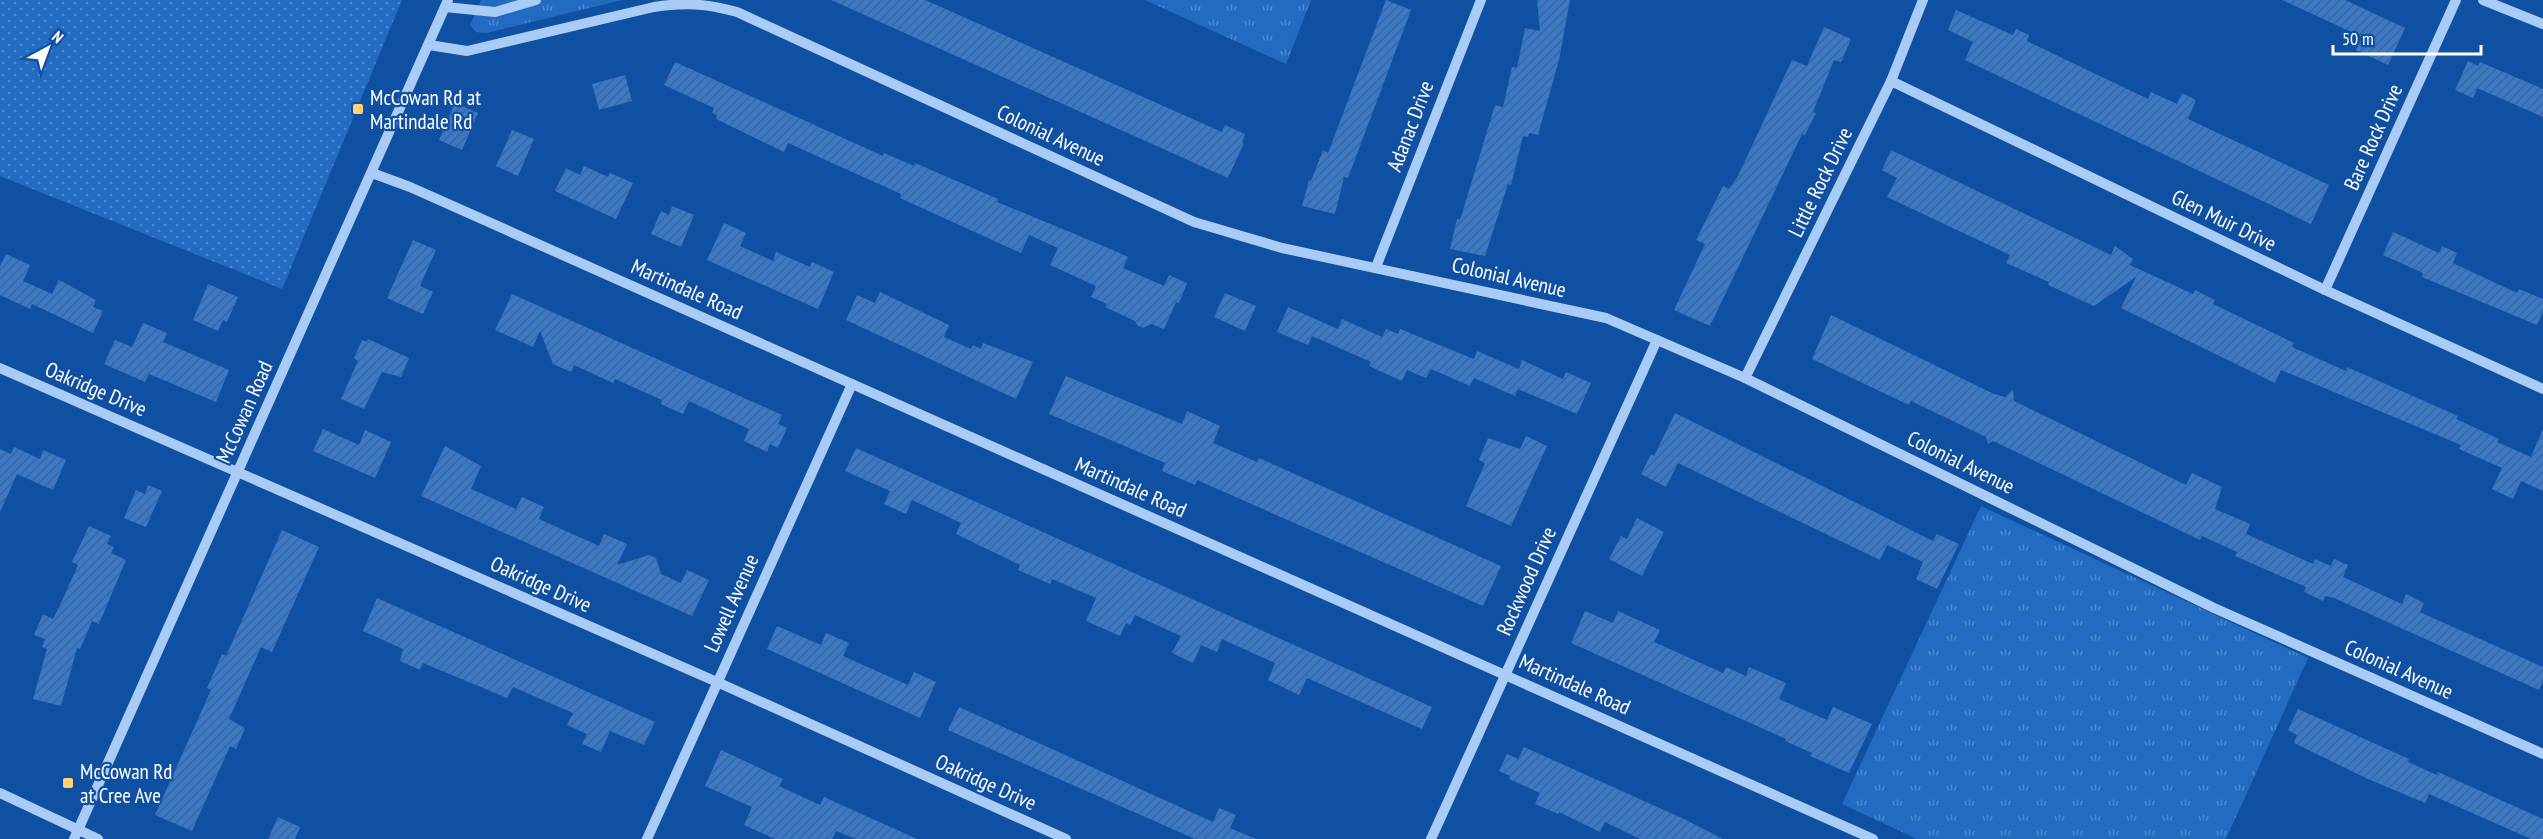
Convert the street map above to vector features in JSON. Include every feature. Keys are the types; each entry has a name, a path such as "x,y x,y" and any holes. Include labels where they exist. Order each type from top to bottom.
{"street":[{"path":"446,4 495,12 536,0"},
{"name":"Adanac Drive","path":"1377,267 1481,0"},
{"name":"Little Rock Drive","path":"1745,378 1891,81 1923,0"},
{"name":"Bare Rock Drive","path":"2325,290 2456,0"},
{"path":"2483,0 2543,24"},
{"name":"Colonial Avenue","path":"429,45 467,51 654,7 684,3 709,5 737,12 1194,222 1282,248 1606,318 1745,378 2214,608 2543,754"},
{"name":"McCowan Road","path":"74,839 446,4"},
{"name":"Glen Muir Drive","path":"1891,81 2325,290 2543,389"},
{"name":"Martindale Road","path":"372,173 410,187 1873,839"},
{"name":"Rockwood Drive","path":"1431,839 1657,340"},
{"name":"Oakridge Drive","path":"0,368 717,682 1066,839"},
{"name":"Lowell Avenue","path":"647,839 852,384"},
{"path":"0,793 79,828 98,839"}],"green space":[{"path":"0,0 402,0 282,289 0,176"},
{"path":"481,0 622,0 486,33 476,32 470,25"},
{"path":"1145,0 1311,0 1286,64"},
{"path":"1981,506 2308,658 2226,839 1917,839 1842,804"}],"building":[{"path":"831,0 925,0 1222,132 1225,125 1245,134 1242,142 1244,143 1228,178"},
{"path":"1386,0 1411,10 1348,178 1344,177 1335,214 1302,206 1309,180 1311,181 1323,150 1328,153"},
{"path":"1537,0 1570,0 1559,60 1538,135 1529,133 1528,137 1523,136 1511,185 1508,184 1485,256 1450,249 1457,219 1460,220 1495,105 1503,107 1512,67 1517,68 1525,28 1540,31"},
{"path":"2282,0 2345,0 2405,28 2388,65 2356,50 2362,37"},
{"path":"1956,10 2013,35 2016,29 2029,35 2027,41 2148,99 2151,92 2177,104 2182,93 2196,100 2188,119 2329,185 2311,224 1965,60 1973,42 1948,30"},
{"path":"1824,27 1851,39 1841,62 1834,60 1813,112 1816,113 1805,135 1802,134 1710,326 1674,310 1705,244 1696,240 1723,186 1729,189 1738,176 1792,60 1807,66"},
{"path":"2468,61 2478,66 2480,62 2543,89 2543,117 2477,88 2473,98 2455,90"},
{"path":"675,62 883,156 884,153 914,166 915,163 998,199 997,202 1113,250 1128,257 1123,268 1164,286 1169,275 1187,283 1179,303 1176,302 1164,329 1151,324 1143,328 1135,321 1105,307 1107,304 1091,297 1096,286 1050,265 1058,248 1029,235 1021,253 900,198 901,194 788,143 784,152 716,119 717,115 712,113 714,108 664,85"},
{"path":"625,75 632,101 599,110 592,84"},
{"path":"455,103 478,113 462,150 439,140"},
{"path":"512,130 534,139 518,176 496,166"},
{"path":"1891,150 2111,255 2115,246 2133,259 2130,265 2193,294 2195,290 2215,300 2213,304 2294,343 2292,347 2346,371 2347,367 2458,416 2456,419 2499,439 2497,442 2531,457 2543,429 2543,491 2521,481 2513,499 2492,489 2502,468 2459,449 2461,445 2281,370 2275,383 2121,308 2136,277 2094,306 2048,285 2049,282 2006,263 2010,255 1887,197 1897,178 1882,170"},
{"path":"584,166 608,177 610,173 633,183 616,219 555,191 566,168 580,175"},
{"path":"672,206 694,215 681,247 651,234 661,211 669,215"},
{"path":"724,223 746,233 740,246 773,261 776,252 810,267 812,262 834,272 818,309 707,260"},
{"path":"2393,232 2439,253 2442,246 2457,253 2453,263 2517,293 2519,289 2543,299 2543,311 2537,325 2422,277 2423,273 2383,255"},
{"path":"413,240 436,250 420,286 433,292 423,314 387,298"},
{"path":"6,254 30,265 23,281 52,294 59,280 96,300 93,307 103,311 93,333 32,304 30,309 0,295 0,266"},
{"path":"208,284 238,297 227,322 223,320 218,331 193,320"},
{"path":"880,292 949,325 944,337 971,349 973,345 981,349 983,343 1033,362 1016,399 846,320 857,295 875,303"},
{"path":"1225,293 1256,306 1245,331 1214,317"},
{"path":"512,294 782,415 778,424 787,428 778,448 770,444 767,452 744,441 749,429 689,401 683,414 661,404 662,400 615,379 613,383 574,365 571,372 553,364 540,331 533,347 495,330"},
{"path":"1288,307 1338,329 1342,319 1382,337 1386,329 1398,334 1400,329 1474,359 1477,351 1519,369 1522,360 1563,379 1566,372 1591,383 1577,414 1518,389 1515,396 1474,378 1470,386 1431,369 1426,378 1407,370 1402,381 1369,366 1371,362 1312,336 1308,345 1277,332"},
{"path":"1831,315 1994,394 2005,397 2013,389 2014,401 2186,485 2192,473 2222,487 2215,509 2250,524 2246,534 2313,564 2315,559 2331,566 2334,559 2348,565 2343,577 2402,604 2406,594 2424,603 2420,612 2543,667 2543,681 2539,690 2334,598 2325,596 2323,601 2304,592 2306,587 2235,556 2237,552 2202,536 2200,540 1993,441 1988,444 1986,437 1955,422 1911,401 1909,405 1812,359"},
{"path":"143,323 167,333 163,342 229,370 216,402 149,374 145,382 104,364 115,340 132,347"},
{"path":"368,339 409,358 401,377 382,372 364,409 341,399 358,361 354,358 362,340 367,342"},
{"path":"1066,376 1182,424 1187,411 1220,426 1213,443 1257,462 1259,458 1501,566 1483,606 1197,480 1195,485 1162,471 1165,463 1049,414"},
{"path":"1675,413 1933,541 1937,534 1959,544 1937,589 1916,579 1923,562 1887,545 1880,560 1678,463 1666,487 1641,474 1651,454 1654,456"},
{"path":"323,429 359,445 365,430 391,442 375,478 313,451"},
{"path":"1526,436 1547,446 1511,526 1466,506 1485,463 1479,460 1488,438 1520,449"},
{"path":"445,446 481,466 471,489 516,509 522,497 544,507 539,519 599,546 604,534 627,544 617,565 649,555 656,558 661,574 681,583 687,570 709,580 692,616 421,496"},
{"path":"14,447 40,459 43,450 66,460 53,490 17,474 0,512 0,449 11,454"},
{"path":"856,448 1432,707 1422,729 1307,678 1299,695 1268,680 1275,663 1222,639 1217,652 1201,645 1193,663 1172,653 1181,636 1135,615 1130,625 1126,623 1120,636 1086,621 1096,598 1052,579 1050,584 1018,570 1020,565 956,534 961,523 912,500 906,514 884,504 890,491 845,471"},
{"path":"148,485 162,491 146,527 124,518 136,490 145,494"},
{"path":"1637,518 1664,532 1642,576 1609,559 1621,536 1627,539"},
{"path":"89,526 111,536 107,544 114,547 111,553 126,560 99,624 92,621 80,649 77,648 61,706 33,699 47,649 42,647 45,639 34,635 43,614 53,619 78,565 72,562"},
{"path":"282,530 319,547 272,652 261,647 229,719 245,728 236,749 230,746 192,831 155,815 211,690 207,688 222,654 226,656"},
{"path":"377,598 655,722 644,745 610,731 601,752 582,744 587,734 567,725 573,713 513,687 507,698 423,663 420,670 400,661 403,649 363,631"},
{"path":"1585,611 1613,623 1618,611 1660,630 1654,642 1723,673 1726,667 1746,676 1749,667 1786,683 1779,699 1827,720 1833,707 1872,724 1849,773 1810,756 1812,753 1785,741 1786,739 1571,643"},
{"path":"777,626 821,645 826,633 849,643 843,656 908,685 914,672 936,682 920,718 767,649"},
{"path":"959,707 1213,822 1219,808 1236,815 1230,828 1256,839 1195,839 948,730"},
{"path":"2298,709 2409,759 2408,762 2437,775 2438,772 2543,819 2543,839 2531,839 2429,794 2425,803 2368,779 2294,743 2297,735 2288,730"},
{"path":"1524,747 1723,839 1640,839 1605,822 1600,832 1559,812 1558,814 1535,804 1540,793 1509,779 1510,776 1499,771 1507,754 1518,759"},
{"path":"721,750 783,779 779,786 820,805 824,797 917,839 856,839 836,831 832,839 775,839 744,825 752,807 705,786"},
{"path":"278,817 300,827 295,839 268,839"}],"place":[{"name":"McCowan Rd at Martindale Rd","path":"358,109"},
{"name":"McCowan Rd at Cree Ave","path":"68,783"}]}
